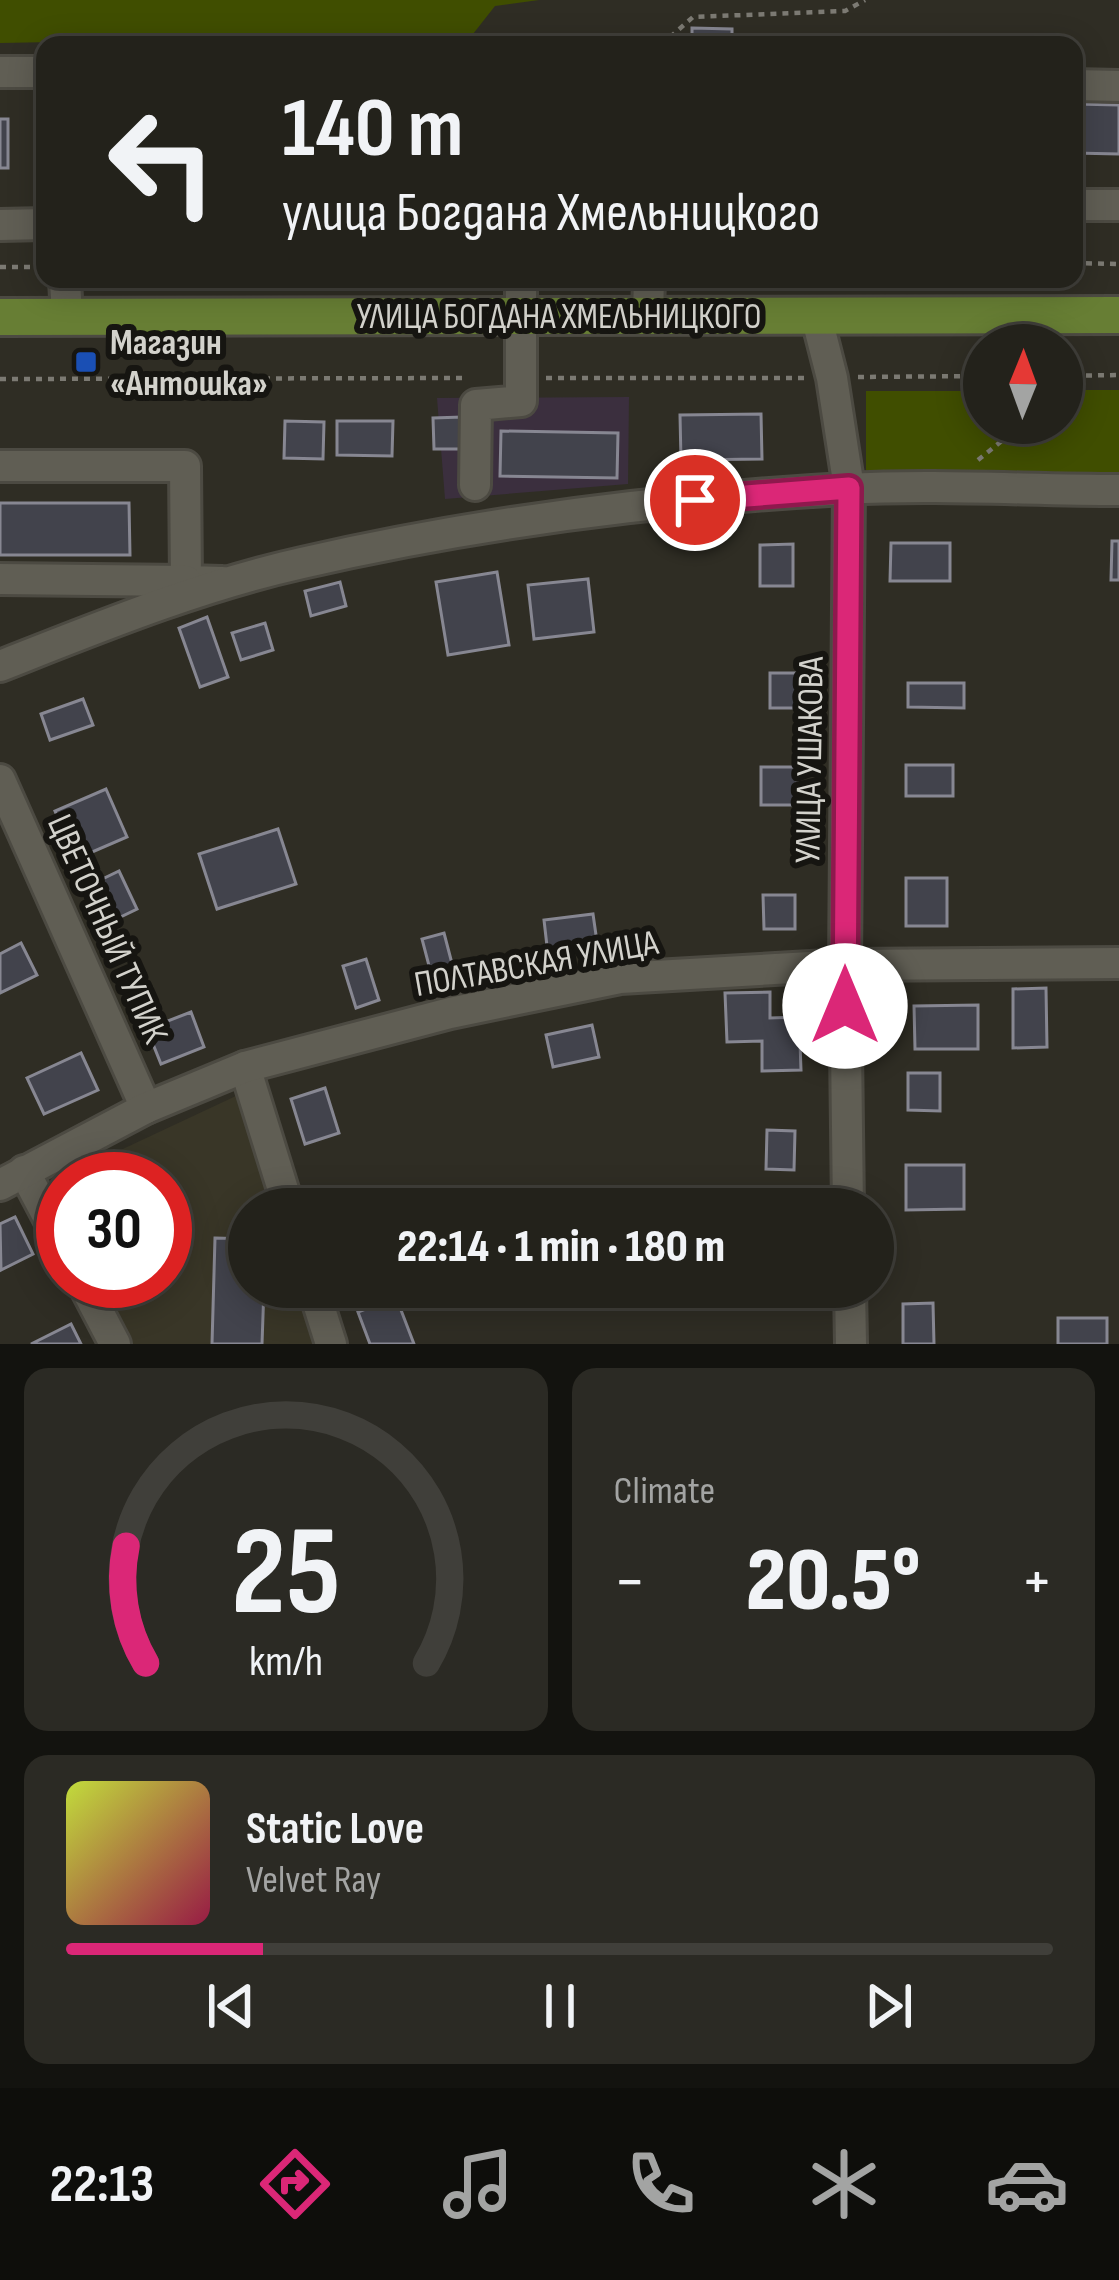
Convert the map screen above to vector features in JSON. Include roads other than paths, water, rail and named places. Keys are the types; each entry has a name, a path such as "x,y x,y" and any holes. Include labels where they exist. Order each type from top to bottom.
{"main road":[{"name":"УЛИЦА БОГДАНА ХМЕЛЬНИЦКОГО","path":"0,317 521,297 648,297 816,315 1119,315"}],"street":[{"path":"0,71 36,71"},
{"path":"1083,85 1119,86"},
{"path":"1083,205 1119,206"},
{"path":"0,225 36,224"},
{"path":"65,288 67,317"},
{"path":"475,485 476,405 521,401 521,297"},
{"name":"УЛИЦА УШАКОВА","path":"816,315 832,378 849,488 848,1188"},
{"path":"0,466 185,466 186,581"},
{"path":"0,666 117,620 299,563 472,529 656,503 849,488 1119,490"},
{"path":"0,579 234,582"},
{"name":"ЦВЕТОЧНЫЙ ТУПИК","path":"0,780 146,1108"},
{"name":"ПОЛТАВСКАЯ УЛИЦА","path":"12,1178 146,1108 245,1067 450,1013 620,979 845,965 1119,963"},
{"path":"245,1067 282,1188"},
{"path":"12,1178 36,1210"},
{"path":"96,1308 115,1344"},
{"path":"320,1308 331,1344"},
{"path":"850,1308 850,1344"}],"place":[{"name":"Магазин «Антошка»","path":"86,362"}]}
